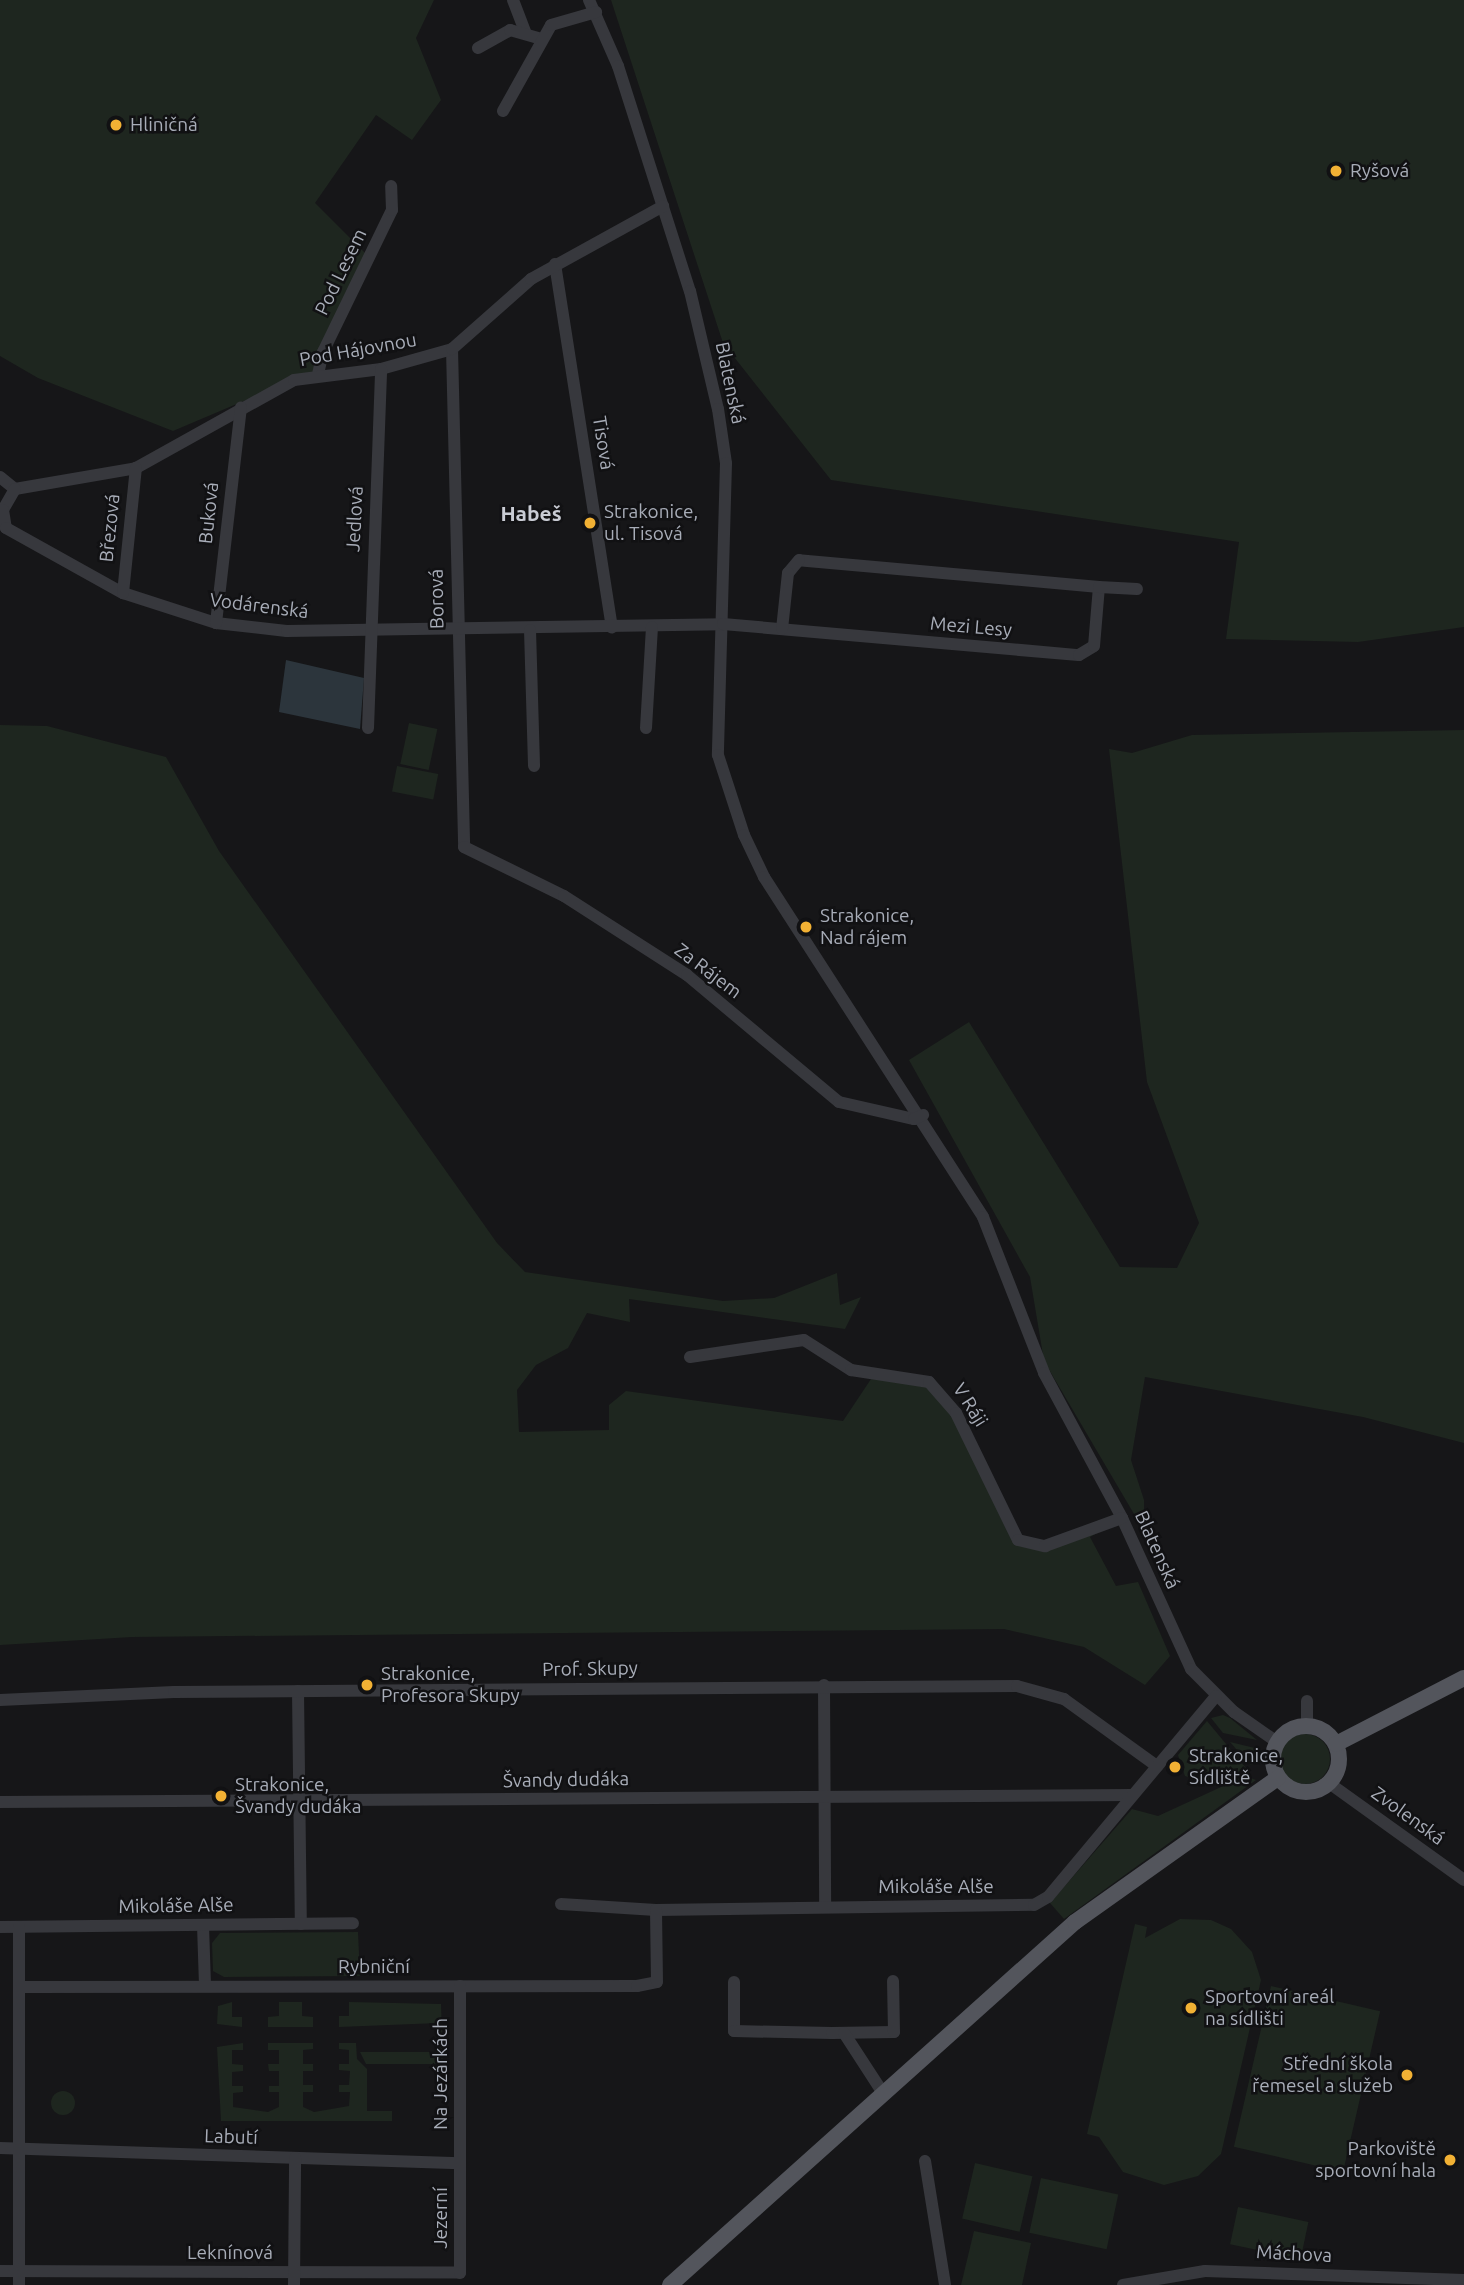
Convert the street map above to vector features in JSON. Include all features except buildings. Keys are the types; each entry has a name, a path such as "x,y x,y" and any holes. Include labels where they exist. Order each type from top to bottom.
{"main road":[{"path":"1336,1744 1464,1678"},
{"path":"1307,1726 1336,1744 1339,1765 1329,1783 1302,1793 1278,1778 1273,1760 1278,1742 1307,1726"},
{"path":"670,2285 1075,1922 1278,1778"}],"street":[{"path":"513,0 524,31"},
{"name":"Blatenská","path":"589,0 596,12 663,206 718,409 726,463 723,624 716,709 728,791 764,877 923,1115 983,1217 1033,1348 1122,1518 1184,1656 1216,1696 1278,1742"},
{"path":"503,111 541,39 559,20 596,12"},
{"path":"478,48 510,30 524,31 541,39"},
{"name":"Pod Lesem","path":"318,374 392,210 391,186"},
{"name":"Pod Hájovnou","path":"15,489 136,468 157,461 241,407 318,374 381,369 452,349 555,264 663,206"},
{"name":"Tisová","path":"555,264 612,628"},
{"name":"Borová","path":"452,349 464,847"},
{"name":"Jedlová","path":"368,728 369,635 381,369"},
{"name":"Buková","path":"216,623 241,407"},
{"name":"Březová","path":"123,593 136,468"},
{"path":"0,477 15,489"},
{"name":"Vodárenská","path":"15,489 3,510 6,528 123,593 216,623 369,635 723,624"},
{"path":"782,629 788,573 799,560 1137,589"},
{"name":"Mezi Lesy","path":"723,624 1079,655 1094,646 1099,587"},
{"path":"646,728 652,627"},
{"path":"530,630 534,766"},
{"name":"Za Rájem","path":"464,847 564,896 687,975 839,1102 902,1117 923,1115"},
{"name":"V Ráji","path":"690,1357 804,1340 851,1370 929,1382 956,1413 1018,1540 1045,1546 1122,1518"},
{"path":"824,1685 825,1907"},
{"name":"Prof. Skupy","path":"0,1700 298,1691 824,1685 1043,1691 1089,1713 1157,1766"},
{"path":"298,1691 300,1924"},
{"name":"Mikoláše Alše","path":"561,1904 656,1910 1034,1905 1048,1897 1216,1696"},
{"path":"1307,1701 1307,1726"},
{"name":"Zvolenská","path":"1329,1783 1464,1880"},
{"name":"Švandy dudáka","path":"0,1802 1133,1796"},
{"name":"Rybniční","path":"19,1987 460,1986 657,1982 656,1910"},
{"name":"Mikoláše Alše","path":"0,1927 353,1923"},
{"path":"203,1925 205,1986"},
{"path":"19,1927 19,2285"},
{"path":"734,1982 734,2031 844,2033 894,2032 893,1981"},
{"name":"Na Jezárkách","path":"460,1986 460,2163"},
{"path":"844,2033 883,2093"},
{"name":"Labutí","path":"0,2148 460,2163"},
{"path":"294,2279 295,2158"},
{"path":"925,2161 945,2285"},
{"name":"Jezerní","path":"460,2163 460,2273"},
{"name":"Leknínová","path":"0,2271 294,2279 460,2273"},
{"name":"Máchova","path":"1122,2285 1205,2271 1464,2280"}],"shaded area":[{"path":"0,0 434,0 416,38 441,100 412,140 376,115 315,203 371,259 314,371 173,431 38,378 0,356"},
{"path":"611,0 1464,0 1464,627 1358,642 1226,639 1239,542 831,480 723,343"},
{"path":"286,660 364,678 360,729 279,712"},
{"path":"409,723 437,729 429,770 400,764"},
{"path":"0,725 47,726 166,757 219,851 497,1243 525,1272 723,1301 774,1298 837,1273 840,1305 861,1297 845,1329 629,1299 630,1322 587,1313 568,1348 536,1365 517,1390 519,1432 609,1430 609,1405 626,1391 843,1421 871,1379 935,1384 1013,1533 1037,1550 1099,1532 1090,1537 1116,1586 1138,1582 1170,1656 1145,1685 1084,1647 1004,1629 132,1637 0,1645"},
{"path":"1464,730 1464,1443 1363,1417 1145,1377 1131,1460 1144,1500 1144,1531 1044,1361 1030,1277 909,1060 969,1022 1120,1267 1177,1268 1199,1223 1147,1082 1109,749 1132,753 1192,735"},
{"path":"397,766 438,774 433,800 392,792"},
{"path":"1223,1715 1257,1740 1223,1733 1211,1718"},
{"path":"1207,1721 1246,1768 1214,1785 1185,1776 1178,1755"},
{"path":"1305,1734 1323,1741 1330,1759 1323,1777 1305,1784 1287,1777 1280,1759 1287,1741"},
{"path":"1230,1742 1255,1748 1257,1764 1250,1765"},
{"path":"1245,1776 1256,1780 1064,1919 1050,1903 1132,1809 1158,1816"},
{"path":"1180,1919 1211,1920 1231,1929 1252,1952 1261,1980 1221,2154 1198,2176 1164,2185 1123,2172 1099,2137 1087,2134 1135,1924 1147,1927 1145,1938"},
{"path":"358,1932 360,1976 224,1977 213,1971 212,1943 220,1933"},
{"path":"1271,1986 1380,2011 1343,2172 1234,2147"},
{"path":"232,2002 232,2017 242,2017 242,2027 217,2024 218,2006"},
{"path":"279,2002 302,2002 302,2016 313,2017 313,2027 268,2027 268,2017 279,2016"},
{"path":"349,2002 441,2004 443,2064 366,2064 360,2052 439,2052 439,2023 339,2027 339,2016 349,2016"},
{"path":"243,2043 243,2050 232,2050 232,2064 243,2065 243,2071 232,2072 232,2086 243,2086 243,2092 233,2093 233,2107 268,2112 279,2107 279,2092 269,2092 269,2086 279,2086 279,2071 269,2071 268,2064 279,2064 279,2050 268,2050 268,2043 313,2043 313,2049 303,2050 303,2064 313,2064 313,2071 303,2071 303,2085 313,2085 313,2092 303,2092 303,2107 314,2112 349,2106 350,2092 339,2092 339,2085 349,2085 350,2071 339,2070 339,2064 349,2064 349,2050 339,2049 339,2043 356,2043 357,2059 367,2069 367,2111 392,2111 392,2121 221,2121 217,2047"},
{"path":"63,2091 74,2098 75,2103 68,2114 63,2115 52,2108 51,2103 58,2092"},
{"path":"975,2163 1032,2176 1020,2232 962,2219"},
{"path":"1041,2178 1118,2194 1107,2249 1029,2233"},
{"path":"1238,2207 1308,2222 1301,2259 1230,2244"},
{"path":"974,2231 1031,2243 1022,2285 961,2285"}],"place":[{"name":"Hliničná","path":"116,125"},
{"name":"Ryšová","path":"1336,171"},
{"name":"Strakonice, ul. Tisová","path":"590,523"},
{"name":"Strakonice, Nad rájem","path":"806,927"},
{"name":"Strakonice, Profesora Skupy","path":"367,1685"},
{"name":"Strakonice, Sídliště","path":"1175,1767"},
{"name":"Strakonice, Švandy dudáka","path":"221,1796"},
{"name":"Sportovní areál na sídlišti","path":"1191,2008"},
{"name":"Střední škola řemesel a služeb","path":"1407,2075"},
{"name":"Parkoviště sportovní hala","path":"1450,2160"}],"district":[{"name":"Habeš","path":"531,513"}]}
